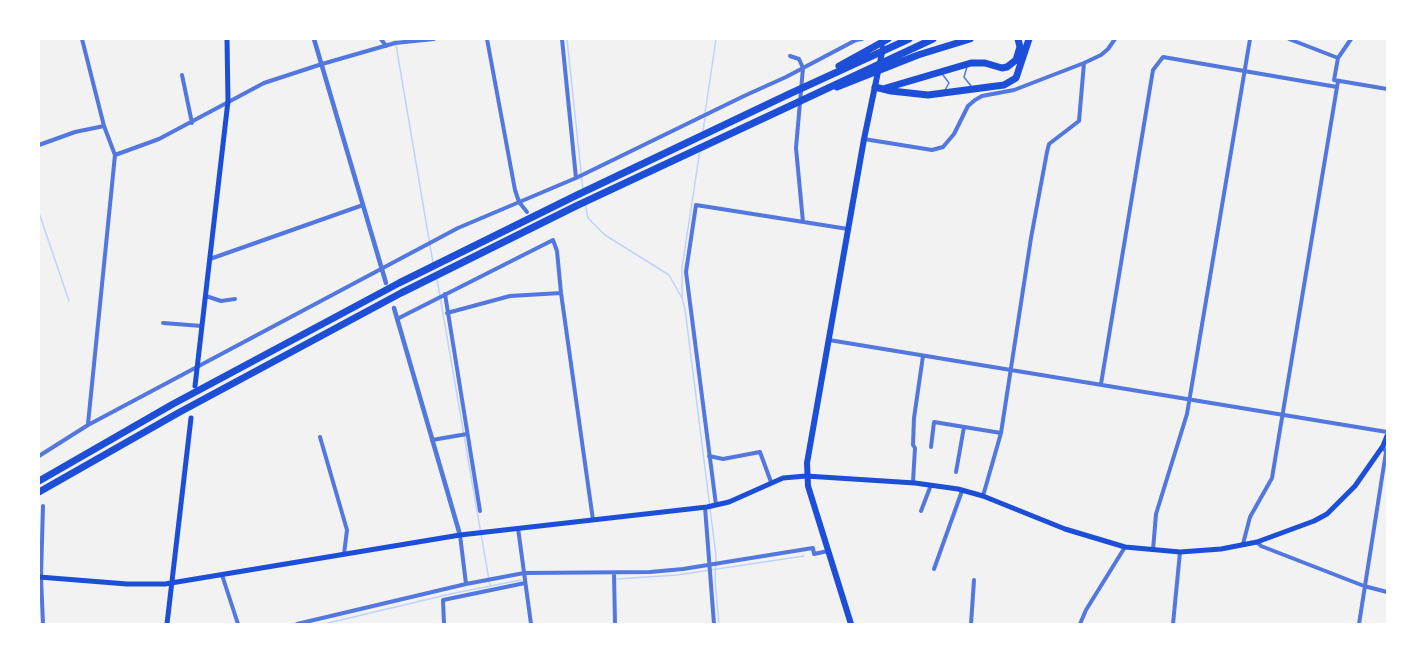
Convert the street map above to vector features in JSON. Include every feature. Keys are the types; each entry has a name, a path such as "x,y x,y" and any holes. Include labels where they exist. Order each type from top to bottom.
{"highway":[{"path":"787,95 887,39"},
{"path":"39,481 173,404 302,334 471,247 909,39"},
{"path":"39,492 308,342 576,206 888,58 933,39"},
{"path":"786,106 887,67 970,39"},
{"path":"875,87 891,88 971,63 1007,67 1016,60 1020,47 1018,39"},
{"path":"875,87 891,92 922,95 1012,82 1019,72 1029,40"}],"main road":[{"path":"195,386 228,101 227,39"},
{"path":"851,624 806,476 864,139 887,39"},
{"path":"167,624 191,418"},
{"path":"40,577 127,584 172,583 460,535 705,507 740,497 783,478 806,476 913,483 962,491 983,496 1065,529 1125,547 1180,552 1221,549 1257,542 1327,514 1355,486 1383,446 1387,434"}],"street":[{"path":"82,39 104,126 115,155 88,425"},
{"path":"314,39 386,283"},
{"path":"381,39 386,46"},
{"path":"115,155 159,139 264,83 386,46 434,39"},
{"path":"488,39 515,190 519,202 527,212"},
{"path":"562,39 576,178"},
{"path":"39,456 88,425 458,228 576,178 862,39"},
{"path":"864,139 932,150 943,147 954,134 968,106 975,100 982,96 1014,90 1084,63 1101,55 1114,39"},
{"path":"1153,550 1156,514 1190,399 1250,39"},
{"path":"1289,39 1338,58"},
{"path":"1351,39 1338,58 1334,80 1387,89"},
{"path":"790,56 799,59 803,68 796,148 803,222"},
{"path":"1101,384 1153,70 1163,57 1337,87"},
{"path":"983,496 1001,433 1031,238 1047,152 1049,144 1079,121 1084,63"},
{"path":"182,75 192,123"},
{"path":"1244,544 1250,517 1272,478 1338,81"},
{"path":"39,145 75,132 104,126"},
{"path":"210,259 363,205"},
{"path":"716,505 686,272 696,205 848,229"},
{"path":"397,319 553,240 557,251 592,520"},
{"path":"447,313 510,296 561,293"},
{"path":"445,294 480,511"},
{"path":"206,296 220,301 235,300"},
{"path":"394,308 460,535 466,584"},
{"path":"163,323 202,326"},
{"path":"828,340 1283,414 1387,434"},
{"path":"913,483 914,418 923,356"},
{"path":"931,447 934,422 1001,433"},
{"path":"956,472 964,427"},
{"path":"432,440 467,434"},
{"path":"320,437 347,530 344,555"},
{"path":"1359,624 1386,452 1383,446"},
{"path":"708,455 714,459 723,459 760,452 771,482"},
{"path":"921,511 931,485"},
{"path":"934,569 962,491"},
{"path":"43,624 40,577 44,506"},
{"path":"705,507 714,624"},
{"path":"518,528 531,624"},
{"path":"1257,542 1261,546 1364,586 1387,592"},
{"path":"1080,624 1086,610 1125,547"},
{"path":"297,624 466,584 524,573 650,572 683,569 813,548 814,554 828,550"},
{"path":"1173,624 1180,552"},
{"path":"614,573 615,624"},
{"path":"222,576 238,624"},
{"path":"971,624 974,580"},
{"path":"444,624 443,600 525,583"}],"lane":[{"path":"971,63 965,70 964,77 967,83 974,88"},
{"path":"936,73 948,79 948,86 941,93"}],"waterway":[{"path":"395,39 433,263"},
{"path":"567,39 583,190"},
{"path":"705,113 716,39"},
{"path":"703,131 705,118"},
{"path":"682,297 682,268 700,150"},
{"path":"585,204 588,218 605,235 669,275 682,298 716,556 715,581 719,624"},
{"path":"39,213 69,301"},
{"path":"437,279 490,586"},
{"path":"617,579 677,575 804,556"},
{"path":"324,624 450,594 521,580"}]}
